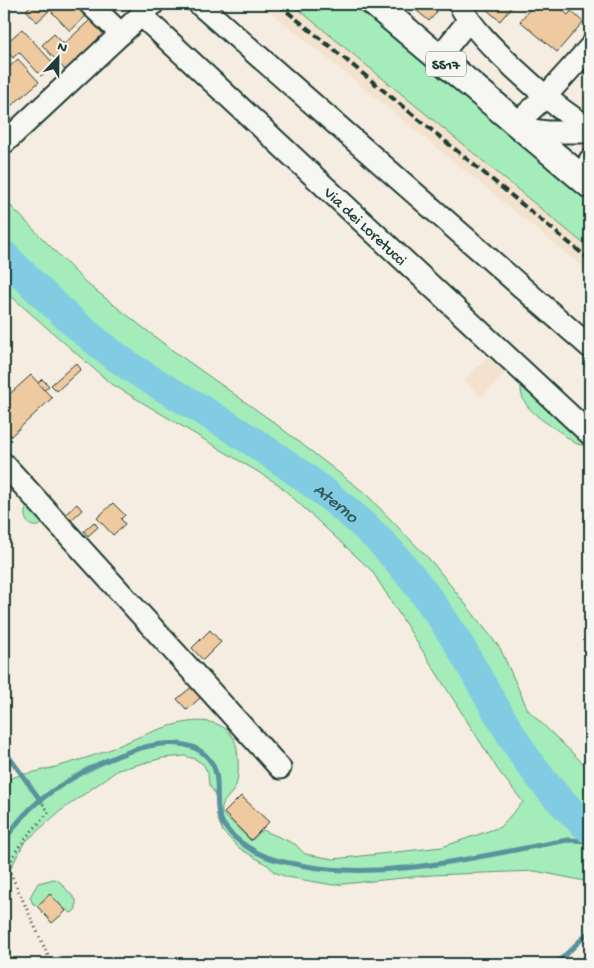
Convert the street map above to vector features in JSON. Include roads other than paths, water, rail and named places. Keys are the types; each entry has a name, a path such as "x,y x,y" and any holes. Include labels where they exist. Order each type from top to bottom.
{"main road":[{"name":"SS17","path":"375,4 520,126 589,176"}],"street":[{"path":"90,4 121,34"},
{"path":"199,4 590,347"},
{"path":"4,143 147,9"},
{"name":"Via dei Loretucci","path":"147,9 590,434"},
{"path":"439,58 464,12 478,32 495,50 545,97 590,128"},
{"path":"590,47 520,126 547,132 590,132"},
{"path":"4,464 280,768"}],"waterway":[{"name":"Aterno","path":"4,255 64,314 112,354 295,470 368,529 395,557 442,618 509,732 535,771 573,814 590,829"},
{"path":"4,842 30,809 66,782 90,768 117,756 144,747 169,744 191,747 208,758 215,769 220,817 229,832 251,849 283,862 333,869 400,869 468,859 568,840 590,841"},
{"path":"4,750 41,801"},
{"path":"556,964 590,931"}],"railway":[{"path":"278,4 590,260"}]}
